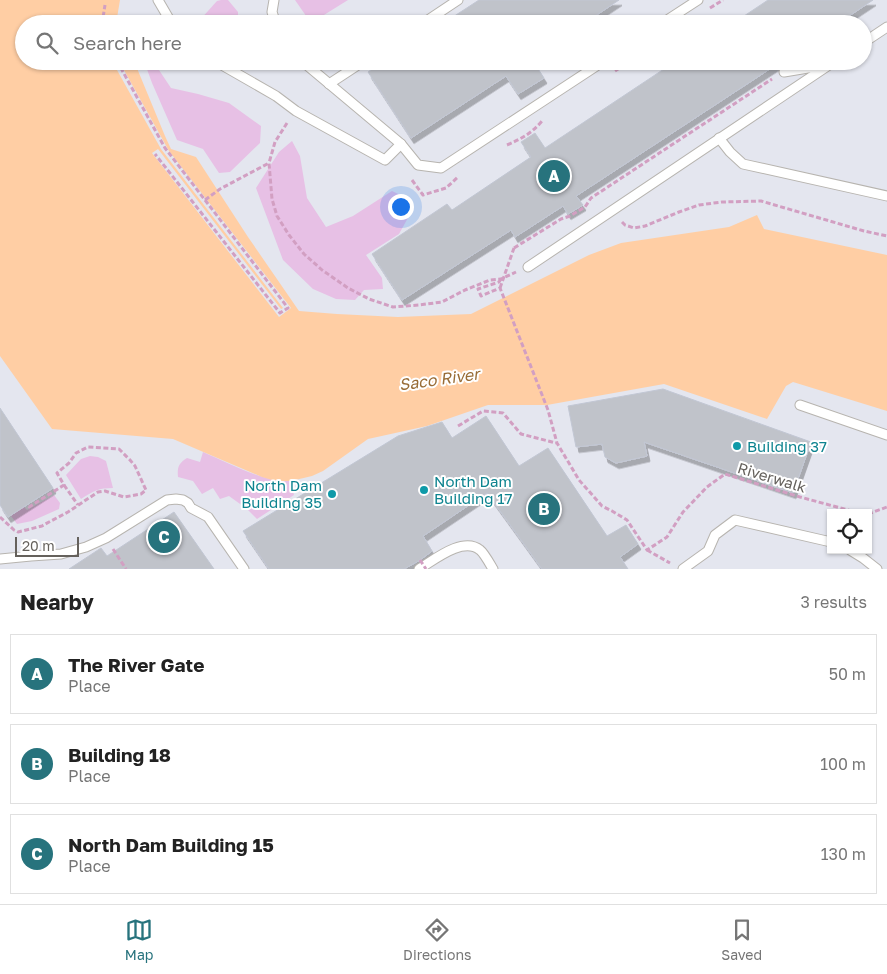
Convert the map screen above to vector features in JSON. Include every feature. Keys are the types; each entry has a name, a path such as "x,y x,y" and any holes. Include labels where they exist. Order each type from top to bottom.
{"lane":[{"path":"158,0 167,15"},
{"path":"273,15 274,0"},
{"path":"436,15 458,0"},
{"path":"675,15 698,0"},
{"path":"872,31 887,22"},
{"path":"872,36 887,27"},
{"path":"231,70 276,96 296,111 385,160 401,144"},
{"path":"313,70 401,144 418,165 441,168 590,70"},
{"path":"329,84 350,70"},
{"path":"784,72 796,70"},
{"path":"528,267 821,70"},
{"path":"719,138 743,164 887,196"},
{"path":"800,405 887,435"},
{"path":"0,559 61,554 86,547 106,538 167,500 176,499 183,500 191,508 208,518 244,569"},
{"path":"683,569 708,551 715,535 735,520 827,541"},
{"path":"420,564 456,547 467,545 479,549 493,569"},
{"path":"856,554 877,569"}],"path":[{"path":"103,15 105,5"},
{"path":"122,70 165,148 288,308 280,314 155,154"},
{"path":"673,564 647,550 627,520 602,506 579,480 557,443 548,410 500,288 514,248 561,219 570,216 585,206 591,198 784,72"},
{"path":"296,111 275,142 269,163 272,199 277,216 289,235 322,270 348,288 369,299 393,307 419,306 442,302 490,280 501,279"},
{"path":"205,200 220,189 269,163"},
{"path":"612,210 625,225 634,228 645,226 699,206 722,202 761,201 887,236"},
{"path":"500,288 481,296 478,289 499,282 501,279 528,267"},
{"path":"458,426 483,411 503,413 521,434 557,443"},
{"path":"0,517 18,532 42,526 78,505 98,492 112,492 124,497 140,494 146,490 130,460 119,450 88,447 76,453 57,473 78,505"},
{"name":"Riverwalk","path":"647,550 667,537 683,512 707,487 725,474 844,509"},
{"path":"27,505 28,507 64,485"},
{"path":"872,513 887,507"},
{"path":"106,538 126,569"},
{"path":"420,564 426,569"}],"shaded area":[{"path":"228,0 238,12 238,15 204,15 217,1"},
{"path":"295,0 348,0 324,15 305,15"},
{"path":"147,70 159,70 171,88 229,103 261,126 260,143 230,172 219,173 203,149 177,140"},
{"path":"292,141 300,156 307,198 326,227 353,216 392,191 409,199 409,216 399,234 366,255 382,278 383,289 364,290 355,300 336,299 313,289 283,260 256,188 279,152"},
{"path":"203,452 257,475 290,481 294,495 257,519 229,496 220,499 213,488 202,494 193,481 178,477 178,468 187,458 200,462"},
{"path":"90,456 106,461 113,488 96,490 81,499 66,475 81,459"},
{"path":"54,495 60,503 59,509 32,521 17,524 11,516 24,507 27,510"}],"water":[{"name":"Saco River","path":"0,0 120,0 118,15 15,15 15,70 138,70 171,149 196,157 299,311 398,317 471,314 589,255 621,243 729,227 757,215 764,229 887,255 887,411 793,382 786,386 767,419 664,384 547,405 488,405 427,426 368,439 323,471 291,481 272,480 262,477 173,439 52,429 0,356"}],"pier":[{"path":"117,70 124,70 169,151 291,308 279,317 152,153 158,149 281,309 283,308 161,149"}],"building":[{"path":"479,0 619,0 596,15 456,15"},
{"path":"768,0 873,0 850,15 746,15"},
{"path":"371,70 539,70 544,78 518,94 506,76 411,138 368,72"},
{"path":"662,70 768,70 576,196 583,205 568,214 563,206 515,237 511,230 402,300 372,254 447,204 452,210 531,157 521,142 535,133 545,148"},
{"name":"Building 37","path":"663,389 811,442 793,493 644,442 647,456 616,463 605,457 602,444 576,447 568,406"},
{"path":"0,408 53,488 8,517 0,505"},
{"path":"486,416 519,466 548,448 607,536 626,525 638,544 620,557 628,569 542,569 487,493 423,536 432,551 404,569 269,569 243,531 398,436 442,422 452,438"},
{"path":"174,512 214,569 69,569 101,548 107,556"}],"place":[{"name":"The River Gate","path":"554,176"},
{"name":"Building 37","path":"737,446"},
{"name":"North Dam Building 17","path":"424,490"},
{"name":"North Dam Building 35","path":"332,494"},
{"name":"Building 18","path":"544,509"},
{"name":"North Dam Building 15","path":"164,537"}]}
